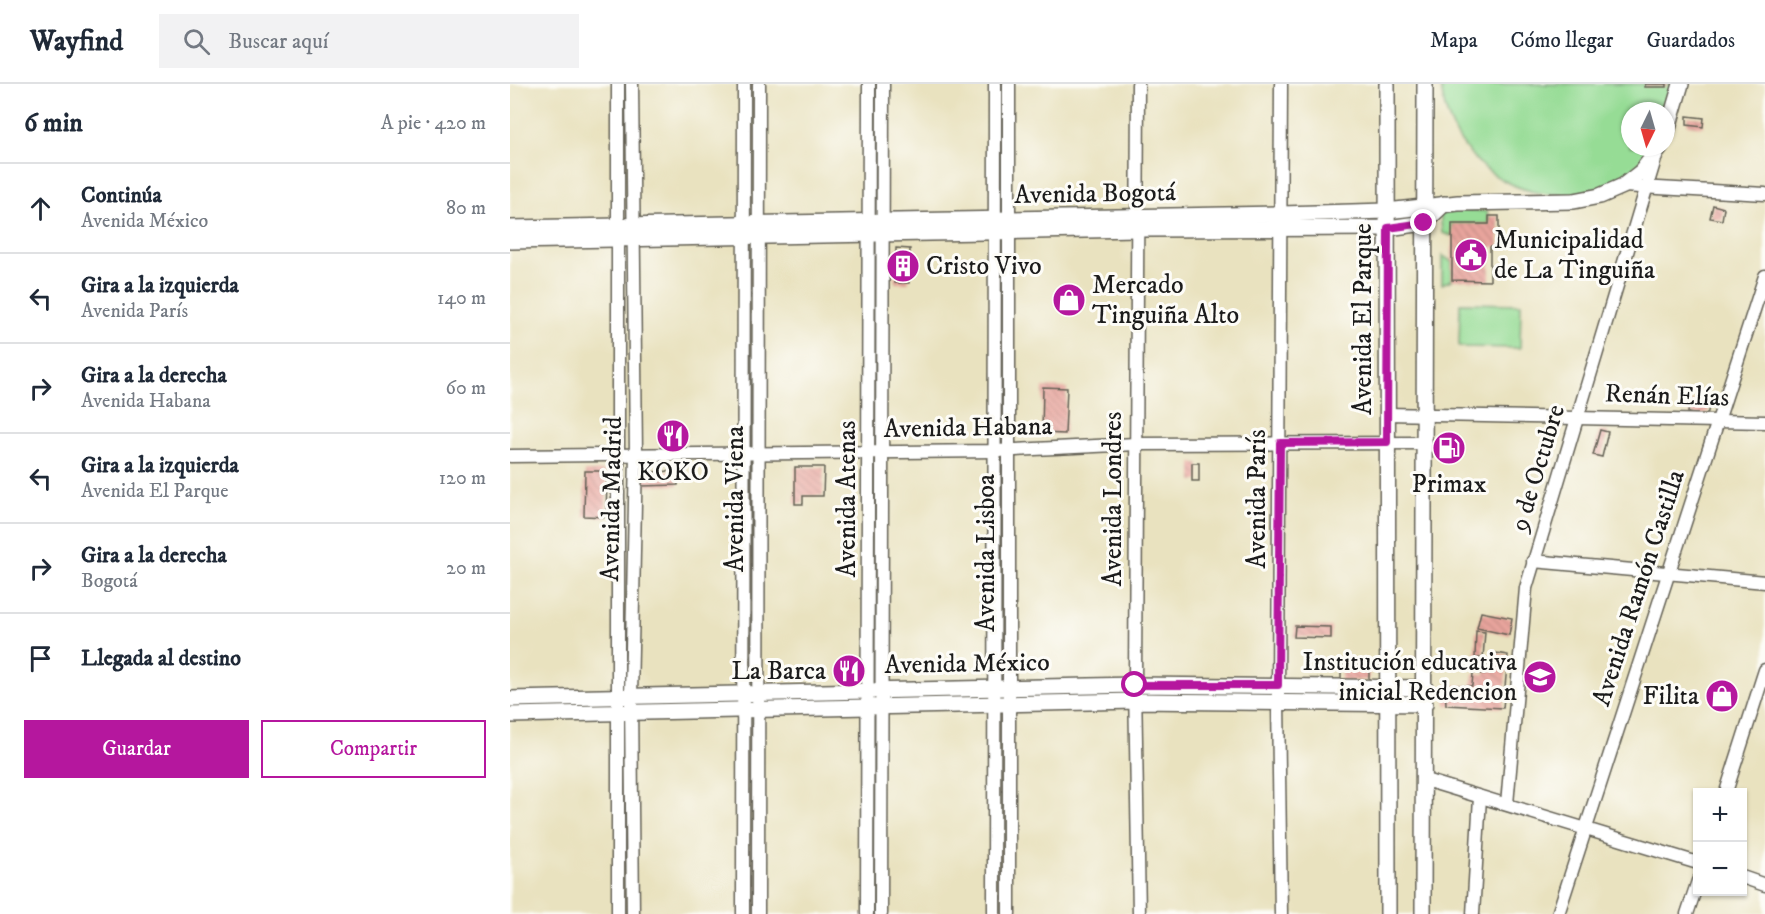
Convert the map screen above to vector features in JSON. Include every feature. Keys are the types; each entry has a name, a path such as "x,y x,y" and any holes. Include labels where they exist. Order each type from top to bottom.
{"street":[{"name":"Avenida Madrid","path":"618,84 636,454 618,914"},
{"name":"Avenida Madrid","path":"632,84 625,232 619,455 633,914"},
{"name":"Avenida Viena","path":"744,84 744,452 758,914"},
{"name":"Avenida Viena","path":"742,914 757,452 759,84"},
{"name":"Avenida Atenas","path":"869,84 883,453 875,690"},
{"name":"Avenida Atenas","path":"881,914 870,453 876,228 883,84"},
{"name":"Avenida Lisboa","path":"995,84 1002,226 1001,688 1009,914"},
{"name":"Avenida Lisboa","path":"1002,226 1009,84"},
{"name":"Avenida Londres","path":"1138,84 1135,685 1140,914"},
{"name":"Avenida París","path":"1281,84 1278,685 1281,914"},
{"name":"Avenida El Parque","path":"1387,84 1387,211 1384,228 1387,414 1388,914"},
{"path":"1423,914 1426,443 1423,206 1425,84"},
{"path":"1675,102 1680,84"},
{"name":"Avenida Bogotá","path":"510,228 625,232 760,231 1281,220 1444,204 1575,201 1600,196 1623,186 1641,172 1654,156"},
{"name":"9 de Octubre","path":"1507,804 1526,588 1656,156"},
{"path":"1623,186 1765,194"},
{"path":"1424,223 1444,204"},
{"name":"Avenida Bogotá","path":"1281,220 1384,228 1424,223"},
{"name":"Avenida Bogotá","path":"510,241 625,232"},
{"name":"Avenida Ramón Castilla","path":"1558,914 1765,276"},
{"name":"Renán Elías","path":"1387,414 1765,422"},
{"name":"Avenida Habana","path":"510,456 1002,451 1136,444 1426,443"},
{"path":"1533,561 1765,582"},
{"path":"1727,788 1765,670"},
{"name":"Avenida México","path":"510,699 625,704 750,701 875,690 1135,685 1425,688"},
{"name":"Avenida México","path":"750,701 876,707 1136,701 1425,704"},
{"name":"Avenida México","path":"510,715 625,704"},
{"name":"Avenida Lisboa","path":"994,914 1002,705"},
{"name":"Avenida Atenas","path":"867,914 876,707"},
{"path":"1425,780 1693,861"},
{"path":"1473,914 1480,797"},
{"path":"1747,879 1765,885"},
{"path":"1687,914 1693,896"}],"green space":[{"path":"1441,84 1673,84 1668,102 1621,102 1621,156 1645,156 1636,167 1624,176 1594,190 1564,195 1534,192 1506,182 1482,165 1462,143 1448,116"},
{"path":"1440,209 1487,211 1489,224 1452,224 1452,236 1442,233"},
{"path":"1442,255 1452,262 1452,280 1442,284"},
{"path":"1460,303 1521,304 1520,348 1459,347"}],"building":[{"path":"1645,84 1667,84 1667,87 1645,87"},
{"path":"1687,116 1704,118 1703,127 1687,125"},
{"path":"1713,205 1724,208 1722,220 1710,218"},
{"name":"Municipalidad de La Tinguiña","path":"1489,216 1499,216 1499,247 1490,247 1490,281 1452,280 1452,224 1489,224"},
{"name":"Cristo Vivo","path":"896,248 910,249 909,283 895,283"},
{"path":"1043,387 1067,388 1065,434 1042,433"},
{"path":"1689,401 1709,404 1708,412 1703,416 1688,413"},
{"path":"1600,430 1608,432 1602,457 1593,455"},
{"name":"KOKO","path":"668,433 677,433 678,439 668,439"},
{"name":"Primax","path":"1445,442 1453,442 1453,454 1446,454"},
{"path":"1192,463 1199,463 1199,481 1192,481"},
{"path":"795,467 824,467 823,496 803,496 803,504 795,504"},
{"path":"585,471 603,471 607,478 606,517 584,516"},
{"path":"678,471 678,485 640,486 640,475 645,472"},
{"path":"1481,612 1512,618 1509,635 1477,628"},
{"path":"1295,626 1331,627 1331,638 1294,637"},
{"path":"1476,631 1485,632 1483,658 1475,658"},
{"path":"1496,653 1508,655 1503,708 1446,705 1445,685 1472,686 1473,673 1485,674 1485,665 1494,666"},
{"name":"La Barca","path":"841,664 857,664 857,677 854,680 841,680"},
{"path":"1341,665 1369,665 1369,680 1341,682"}],"place":[{"name":"Municipalidad de La Tinguiña","path":"1471,255"},
{"name":"Cristo Vivo","path":"903,266"},
{"name":"Mercado Tinguiña Alto","path":"1069,300"},
{"name":"KOKO","path":"673,436"},
{"name":"Primax","path":"1449,448"},
{"name":"La Barca","path":"849,671"},
{"name":"Institución educativa inicial Redencion","path":"1540,677"},
{"name":"Filita","path":"1722,696"}],"route":[{"path":"1135,685 1278,685 1280,443 1387,442 1388,228 1424,223"}]}
